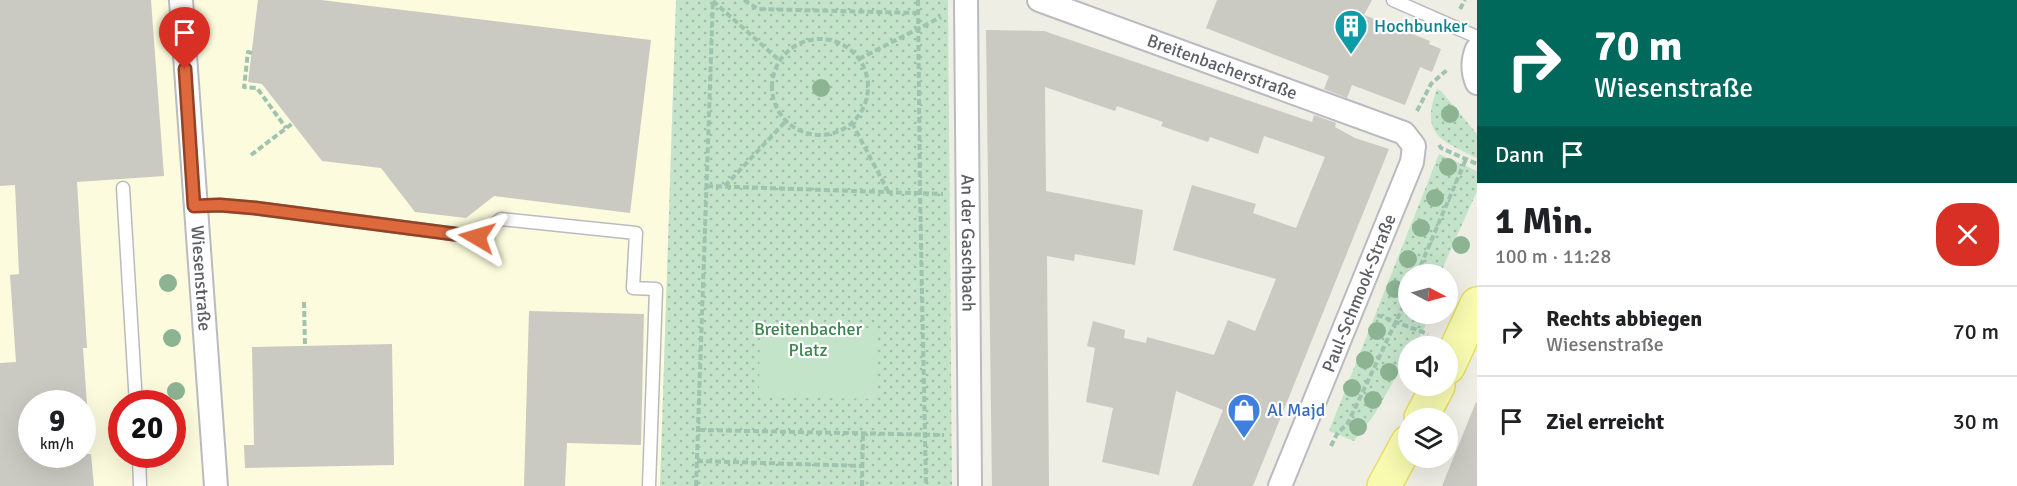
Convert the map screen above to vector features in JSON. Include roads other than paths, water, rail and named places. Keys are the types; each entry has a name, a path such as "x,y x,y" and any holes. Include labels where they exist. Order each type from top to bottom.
{"main road":[{"path":"1458,345 1477,304"},
{"path":"1384,486 1398,460"}],"street":[{"name":"Wiesenstraße","path":"181,0 194,206 216,486"},
{"name":"An der Gaschbach","path":"966,0 970,486"},
{"name":"Breitenbacherstraße","path":"1039,0 1404,134"},
{"path":"1477,49 1473,59 1473,75 1477,83"},
{"name":"Paul-Schmook-Straße","path":"1280,486 1412,162 1414,146 1404,134"}],"lane":[{"path":"1393,0 1477,37"},
{"path":"123,188 135,390"},
{"path":"194,206 220,205 255,208 477,237 501,219 636,233 633,288 656,289 649,486"},
{"path":"139,468 140,486"}],"place":[{"name":"Hochbunker","path":"1351,55"},
{"name":"Al Majd","path":"1244,439"}],"park label":[{"name":"Breitenbacher Platz","path":"808,339"}]}
